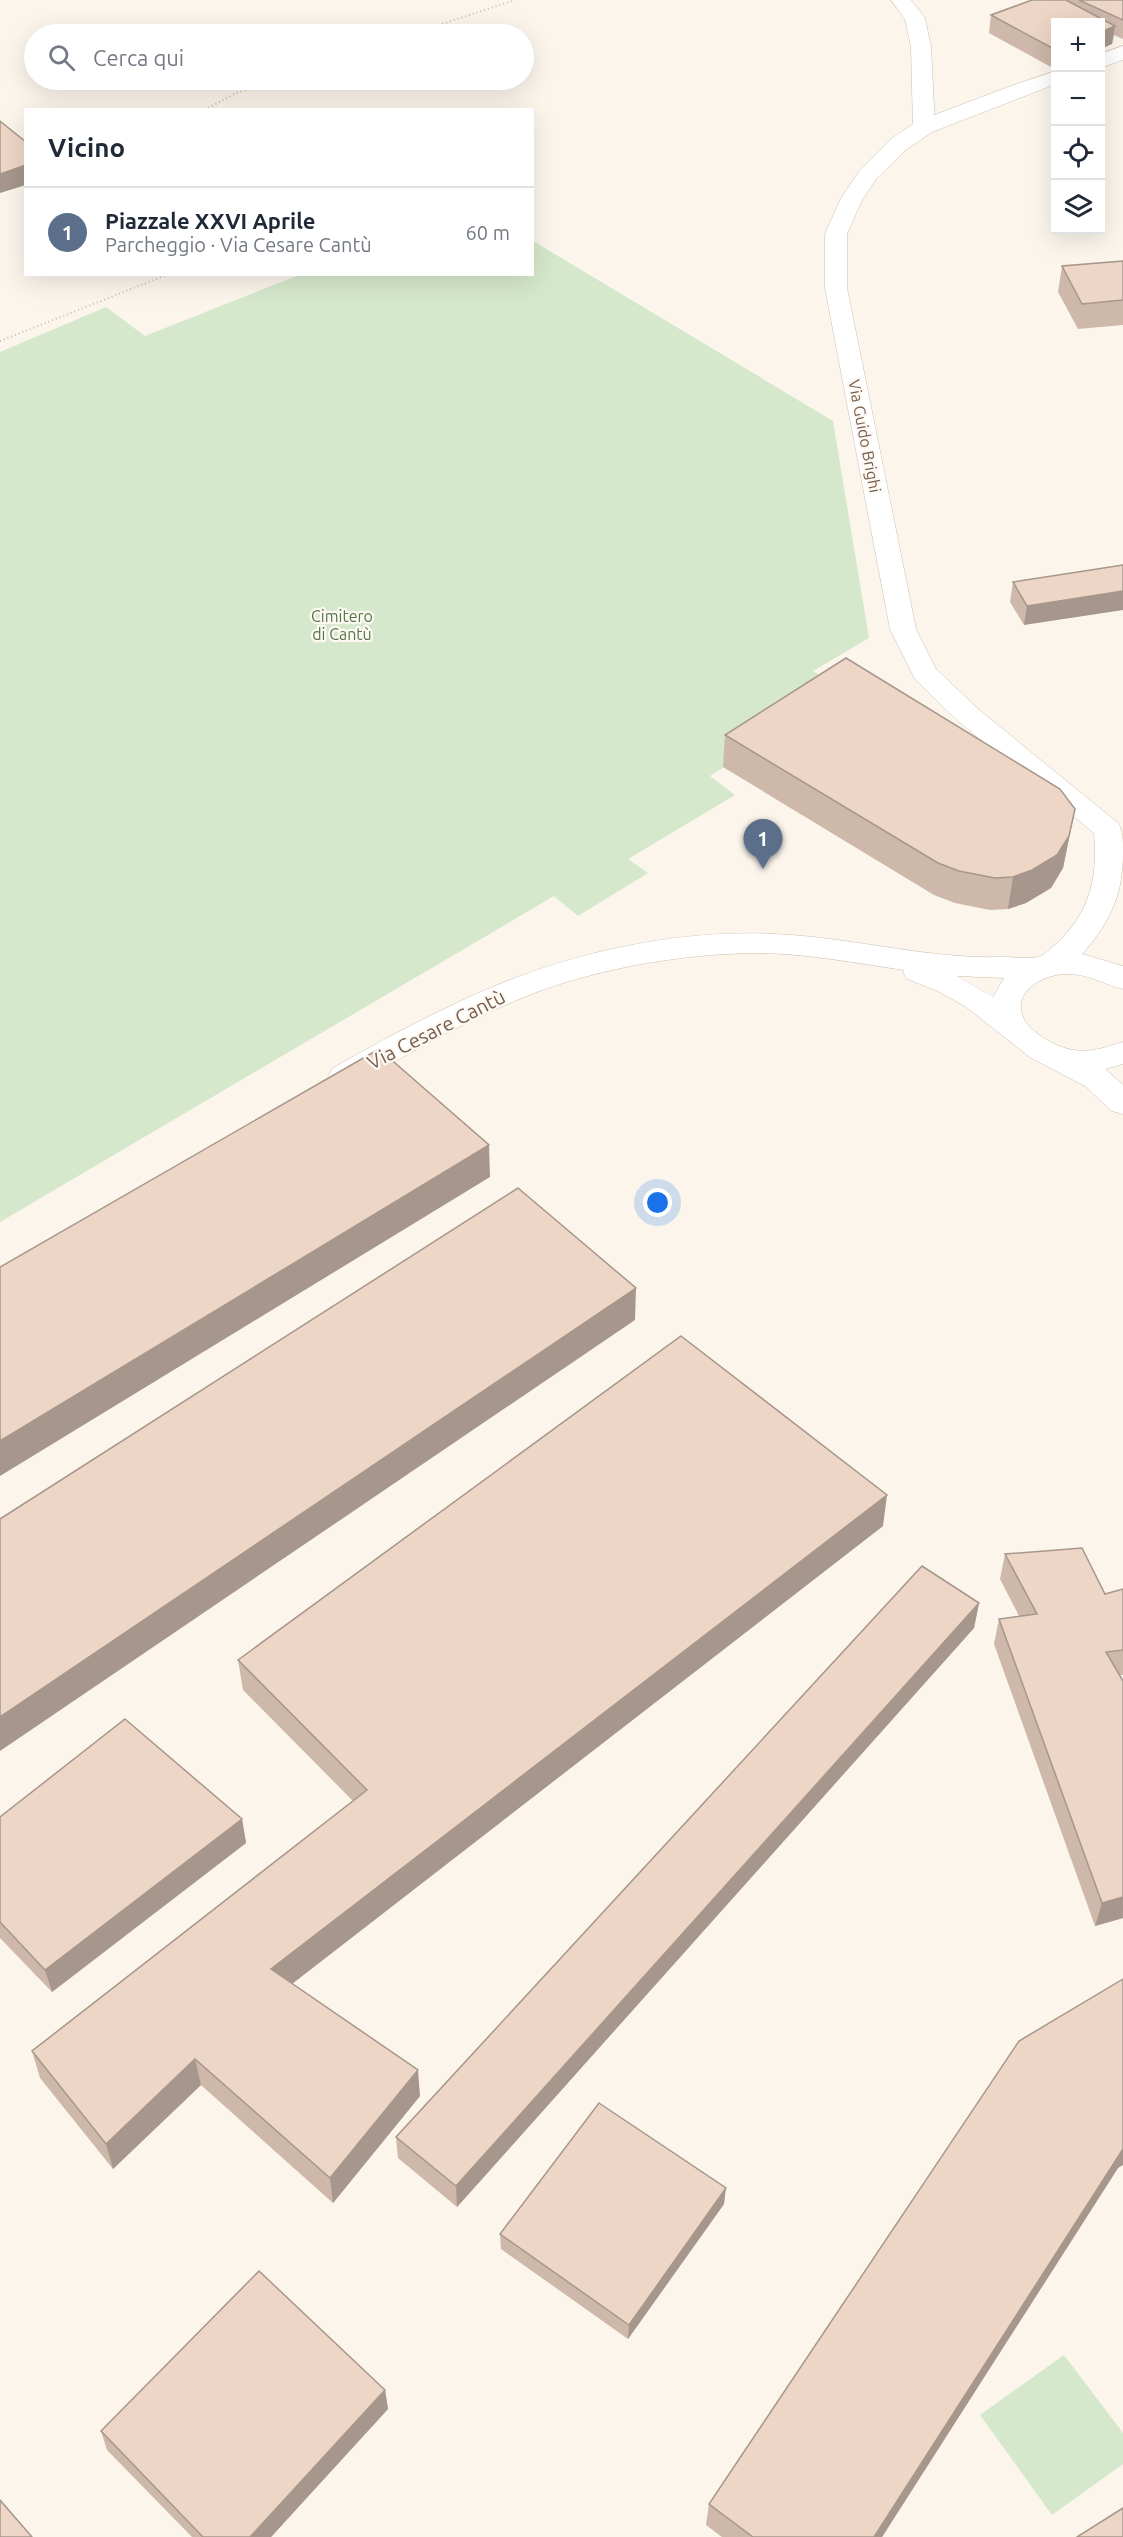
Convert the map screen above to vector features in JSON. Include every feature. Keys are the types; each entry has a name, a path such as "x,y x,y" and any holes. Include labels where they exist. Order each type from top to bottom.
{"street":[{"path":"901,0 915,18 921,47 924,127"},
{"path":"1105,60 1123,52"},
{"name":"Via Guido Brighi","path":"1048,965 1066,951 1088,926 1100,901 1116,840 968,715 925,673 903,629 836,288 836,234 851,200 868,175 899,144 924,127 1051,79"},
{"name":"Via Cesare Cantù","path":"315,1093 416,1035 503,994 560,974 642,955 756,943 850,952 958,967 995,969 1067,963 1093,966 1123,979"},
{"name":"Via Cesare Cantù","path":"850,952 923,974 975,999 1031,1046 1064,1060"},
{"path":"1016,1032 1006,1013 1008,995 1019,979 1048,965"},
{"path":"1064,1060 1104,1061 1123,1053"},
{"path":"1064,1060 1096,1078 1123,1103"}],"path":[{"path":"442,24 515,0"},
{"path":"209,108 245,90"},
{"path":"0,341 163,276"}],"green space":[{"name":"Cimitero di Cantù","path":"534,242 833,421 869,638 813,671 843,690 710,776 735,795 628,859 648,873 578,916 554,896 0,1222 0,352 106,307 145,336 296,276 534,276"},
{"path":"1064,2355 1123,2433 1123,2464 1052,2515 980,2415"}],"building":[{"path":"1032,0 1066,0 1100,18 1051,18 1051,47 991,15"},
{"path":"1079,0 1123,0 1123,20"},
{"path":"1105,21 1115,26 1105,30"},
{"path":"0,121 24,140 24,166 0,174"},
{"path":"1123,261 1123,300 1082,304 1062,266"},
{"path":"1123,565 1123,591 1027,606 1013,582"},
{"path":"846,658 1060,789 1075,809 1069,836 1057,855 1032,870 1013,877 995,878 959,871 938,863 725,735"},
{"path":"379,1049 489,1145 0,1441 0,1267"},
{"path":"518,1188 636,1288 0,1717 0,1519"},
{"path":"681,1336 887,1495 271,1969 418,2070 330,2178 195,2059 106,2144 32,2051 367,1790 238,1660"},
{"path":"1082,1548 1105,1594 1123,1589 1123,1650 1106,1652 1123,1681 1123,1897 1102,1903 999,1619 1037,1614 1005,1554"},
{"path":"922,1566 979,1603 456,2186 396,2137"},
{"path":"125,1719 242,1819 45,1970 0,1922 0,1817"},
{"path":"1123,1979 1123,2149 874,2537 753,2537 709,2504 1019,2041"},
{"path":"599,2103 726,2188 629,2325 500,2234"},
{"path":"259,2271 385,2390 250,2537 203,2537 101,2431"},
{"path":"0,2500 32,2537 0,2537"},
{"path":"1123,2508 1123,2537 1077,2537"}],"place":[{"name":"Piazzale XXVI Aprile","path":"763,869"}]}
